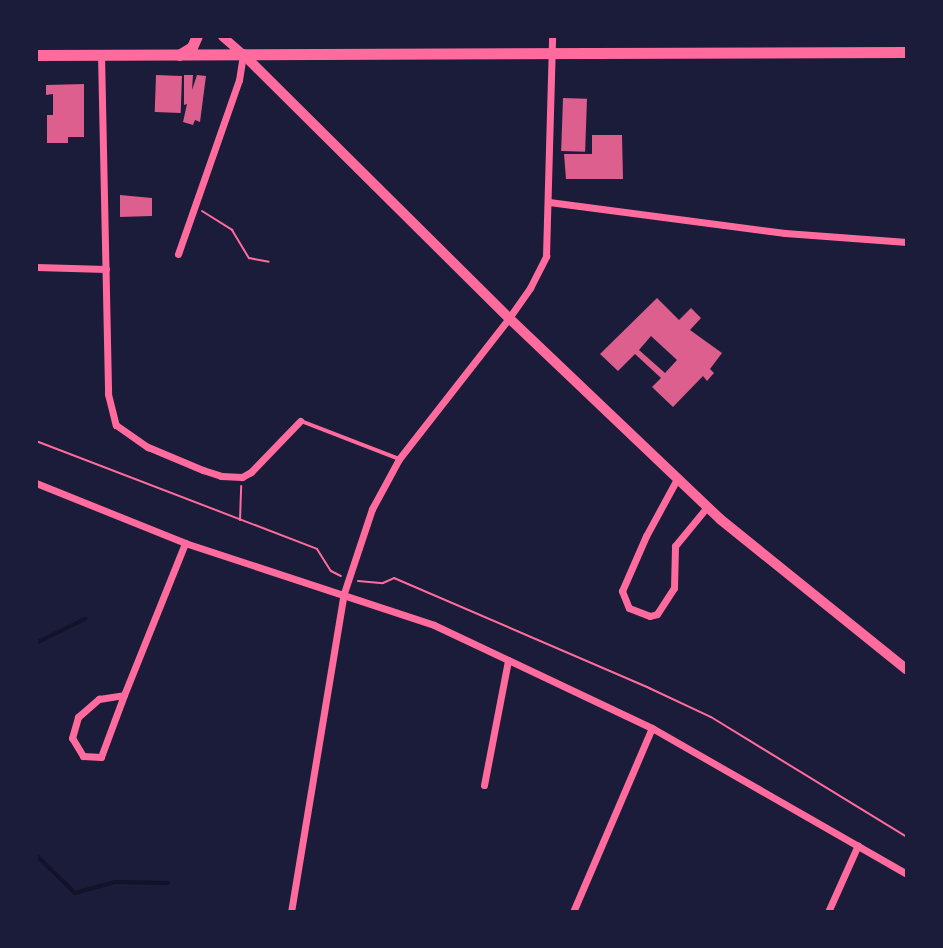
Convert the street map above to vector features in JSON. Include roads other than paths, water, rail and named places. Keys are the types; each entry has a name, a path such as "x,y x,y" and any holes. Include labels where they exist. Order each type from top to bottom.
{"main road":[{"path":"179,55 192,47 197,36"},
{"path":"36,55 907,52"},
{"path":"243,54 509,318 707,507 863,638 907,670"}],"street":[{"path":"178,254 239,80 243,54 222,36"},
{"path":"291,912 344,593 372,509 399,459 509,318 530,288 546,256 552,36"},
{"path":"101,54 108,394 116,425 148,447 203,470 221,476 242,477 251,472 300,421"},
{"path":"549,202 785,233 907,242"},
{"path":"36,267 106,269"},
{"path":"677,479 622,591 629,608 650,616 657,614 674,588 675,546 707,507"},
{"path":"36,483 277,576 344,593 434,625 652,728 907,874"},
{"path":"124,695 99,699 78,717 72,738 83,756 101,757 185,543"},
{"path":"484,785 508,660"},
{"path":"573,912 652,728"},
{"path":"828,912 858,845"}],"lane":[{"path":"300,421 399,459"}],"waterway":[{"path":"36,643 85,619"},
{"path":"36,855 75,893 115,882 168,883"}]}
